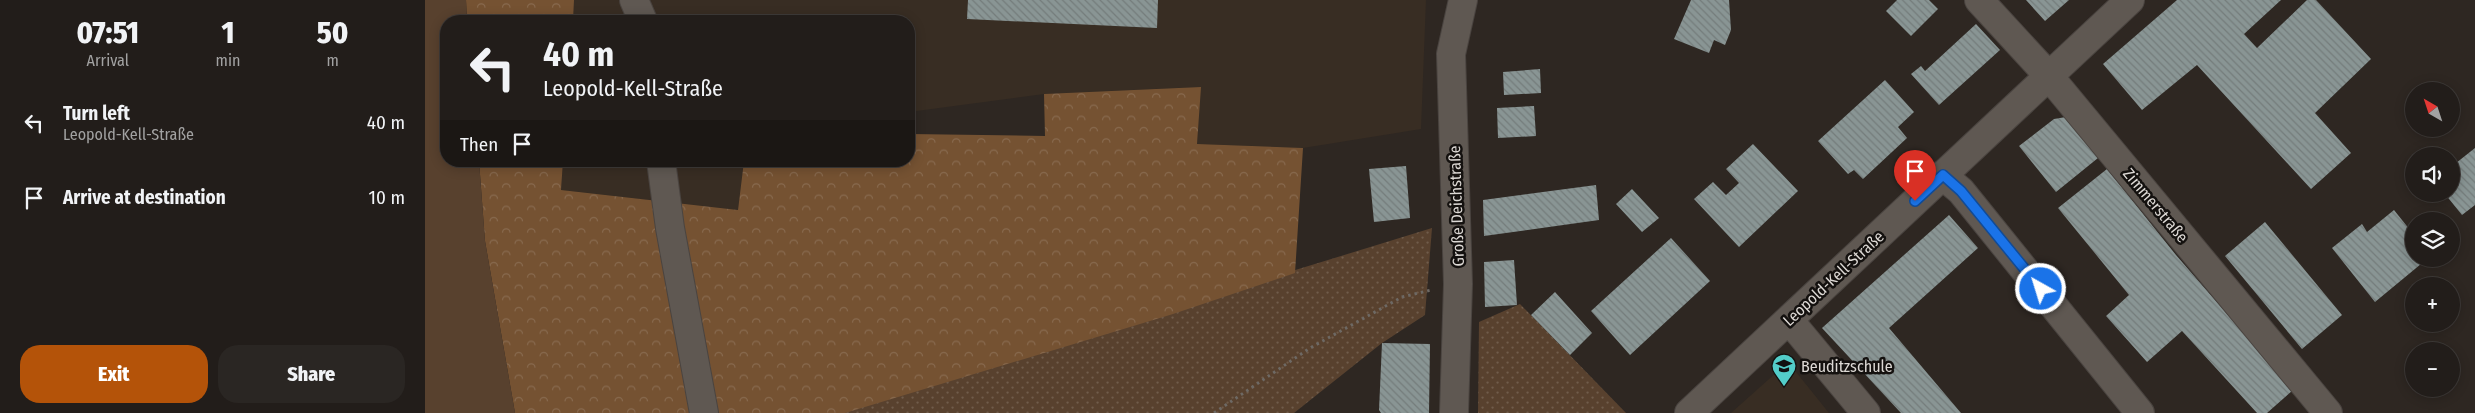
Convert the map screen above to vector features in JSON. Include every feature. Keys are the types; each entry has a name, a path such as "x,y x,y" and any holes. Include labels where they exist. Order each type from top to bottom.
{"street":[{"path":"634,0 640,15"},
{"name":"Große Deichstraße","path":"1454,413 1458,284 1451,54 1463,0"},
{"name":"Zimmerstraße","path":"1979,0 2049,74 2328,413"},
{"name":"Leopold-Kell-Straße","path":"1689,413 2130,0"},
{"path":"662,167 670,228 704,413"},
{"path":"1943,175 1961,191 2140,413"},
{"path":"1789,320 1866,413"}],"path":[{"path":"1214,413 1310,348 1402,297 1458,284"}],"shaded area":[{"path":"425,0 466,0 467,15 440,15 440,167 479,167 485,241 515,413 425,413"},
{"path":"574,0 1426,0 1421,129 1303,148 1197,144 1200,87 1044,94 915,111 915,15 573,15"},
{"path":"563,167 743,167 738,210 561,190"},
{"path":"1432,228 1425,315 1382,343 1294,413 831,413"},
{"path":"1520,304 1626,413 1478,413 1479,322"},
{"name":"Beuditzschule","path":"1788,362 1829,413 1731,413"}],"green space":[{"path":"466,0 574,0 573,15 467,15"},
{"path":"1201,87 1197,144 1303,148 1295,273 1173,314 845,413 515,413 485,241 479,167 563,167 561,190 738,210 743,167 915,167 915,134 1045,136 1044,94"}],"building":[{"path":"968,0 1158,0 1157,28 967,19"},
{"path":"1691,0 1729,0 1731,30 1725,45 1714,40 1709,53 1674,39"},
{"path":"1897,0 1929,0 1938,9 1911,36 1886,11"},
{"path":"2026,0 2069,0 2045,21"},
{"path":"2177,0 2281,0 2244,34 2257,48 2307,0 2316,0 2371,59 2315,113 2351,153 2311,189 2197,65 2142,110 2103,64"},
{"path":"1976,24 2000,50 1939,105 1911,74 1921,66 1925,71"},
{"path":"1540,69 1541,93 1504,95 1503,72"},
{"path":"1885,80 1914,112 1898,127 1907,138 1863,179 1854,170 1848,174 1818,141"},
{"path":"1534,106 1536,136 1498,138 1497,108"},
{"path":"2066,117 2098,158 2056,192 2019,146 2054,119"},
{"path":"1753,144 1798,191 1739,247 1694,199 1713,182 1726,195 1739,183 1726,169"},
{"path":"2475,148 2475,205 2462,215 2451,202 2460,202 2460,160"},
{"path":"1406,166 1410,218 1374,222 1369,169"},
{"path":"2107,169 2176,255 2293,390 2267,413 2257,413 2182,331 2147,362 2106,316 2129,295 2058,208"},
{"path":"1596,185 1599,220 1484,236 1483,200"},
{"path":"1632,189 1659,218 1642,232 1616,204"},
{"path":"2394,210 2405,224 2405,267 2417,267 2375,302 2332,248 2362,224 2367,232"},
{"path":"1949,215 1978,248 1889,328 1961,413 1901,413 1822,328"},
{"path":"2265,222 2342,315 2302,349 2225,256"},
{"path":"1671,238 1710,281 1630,355 1591,311"},
{"path":"1514,260 1517,305 1485,307 1484,262"},
{"path":"1555,292 1592,333 1570,355 1531,315"},
{"path":"1382,343 1430,344 1429,413 1381,413 1379,410"}],"place":[{"name":"Beuditzschule","path":"1784,387"}],"route":[{"path":"1915,201 1943,175 1961,191 2041,289"}]}
